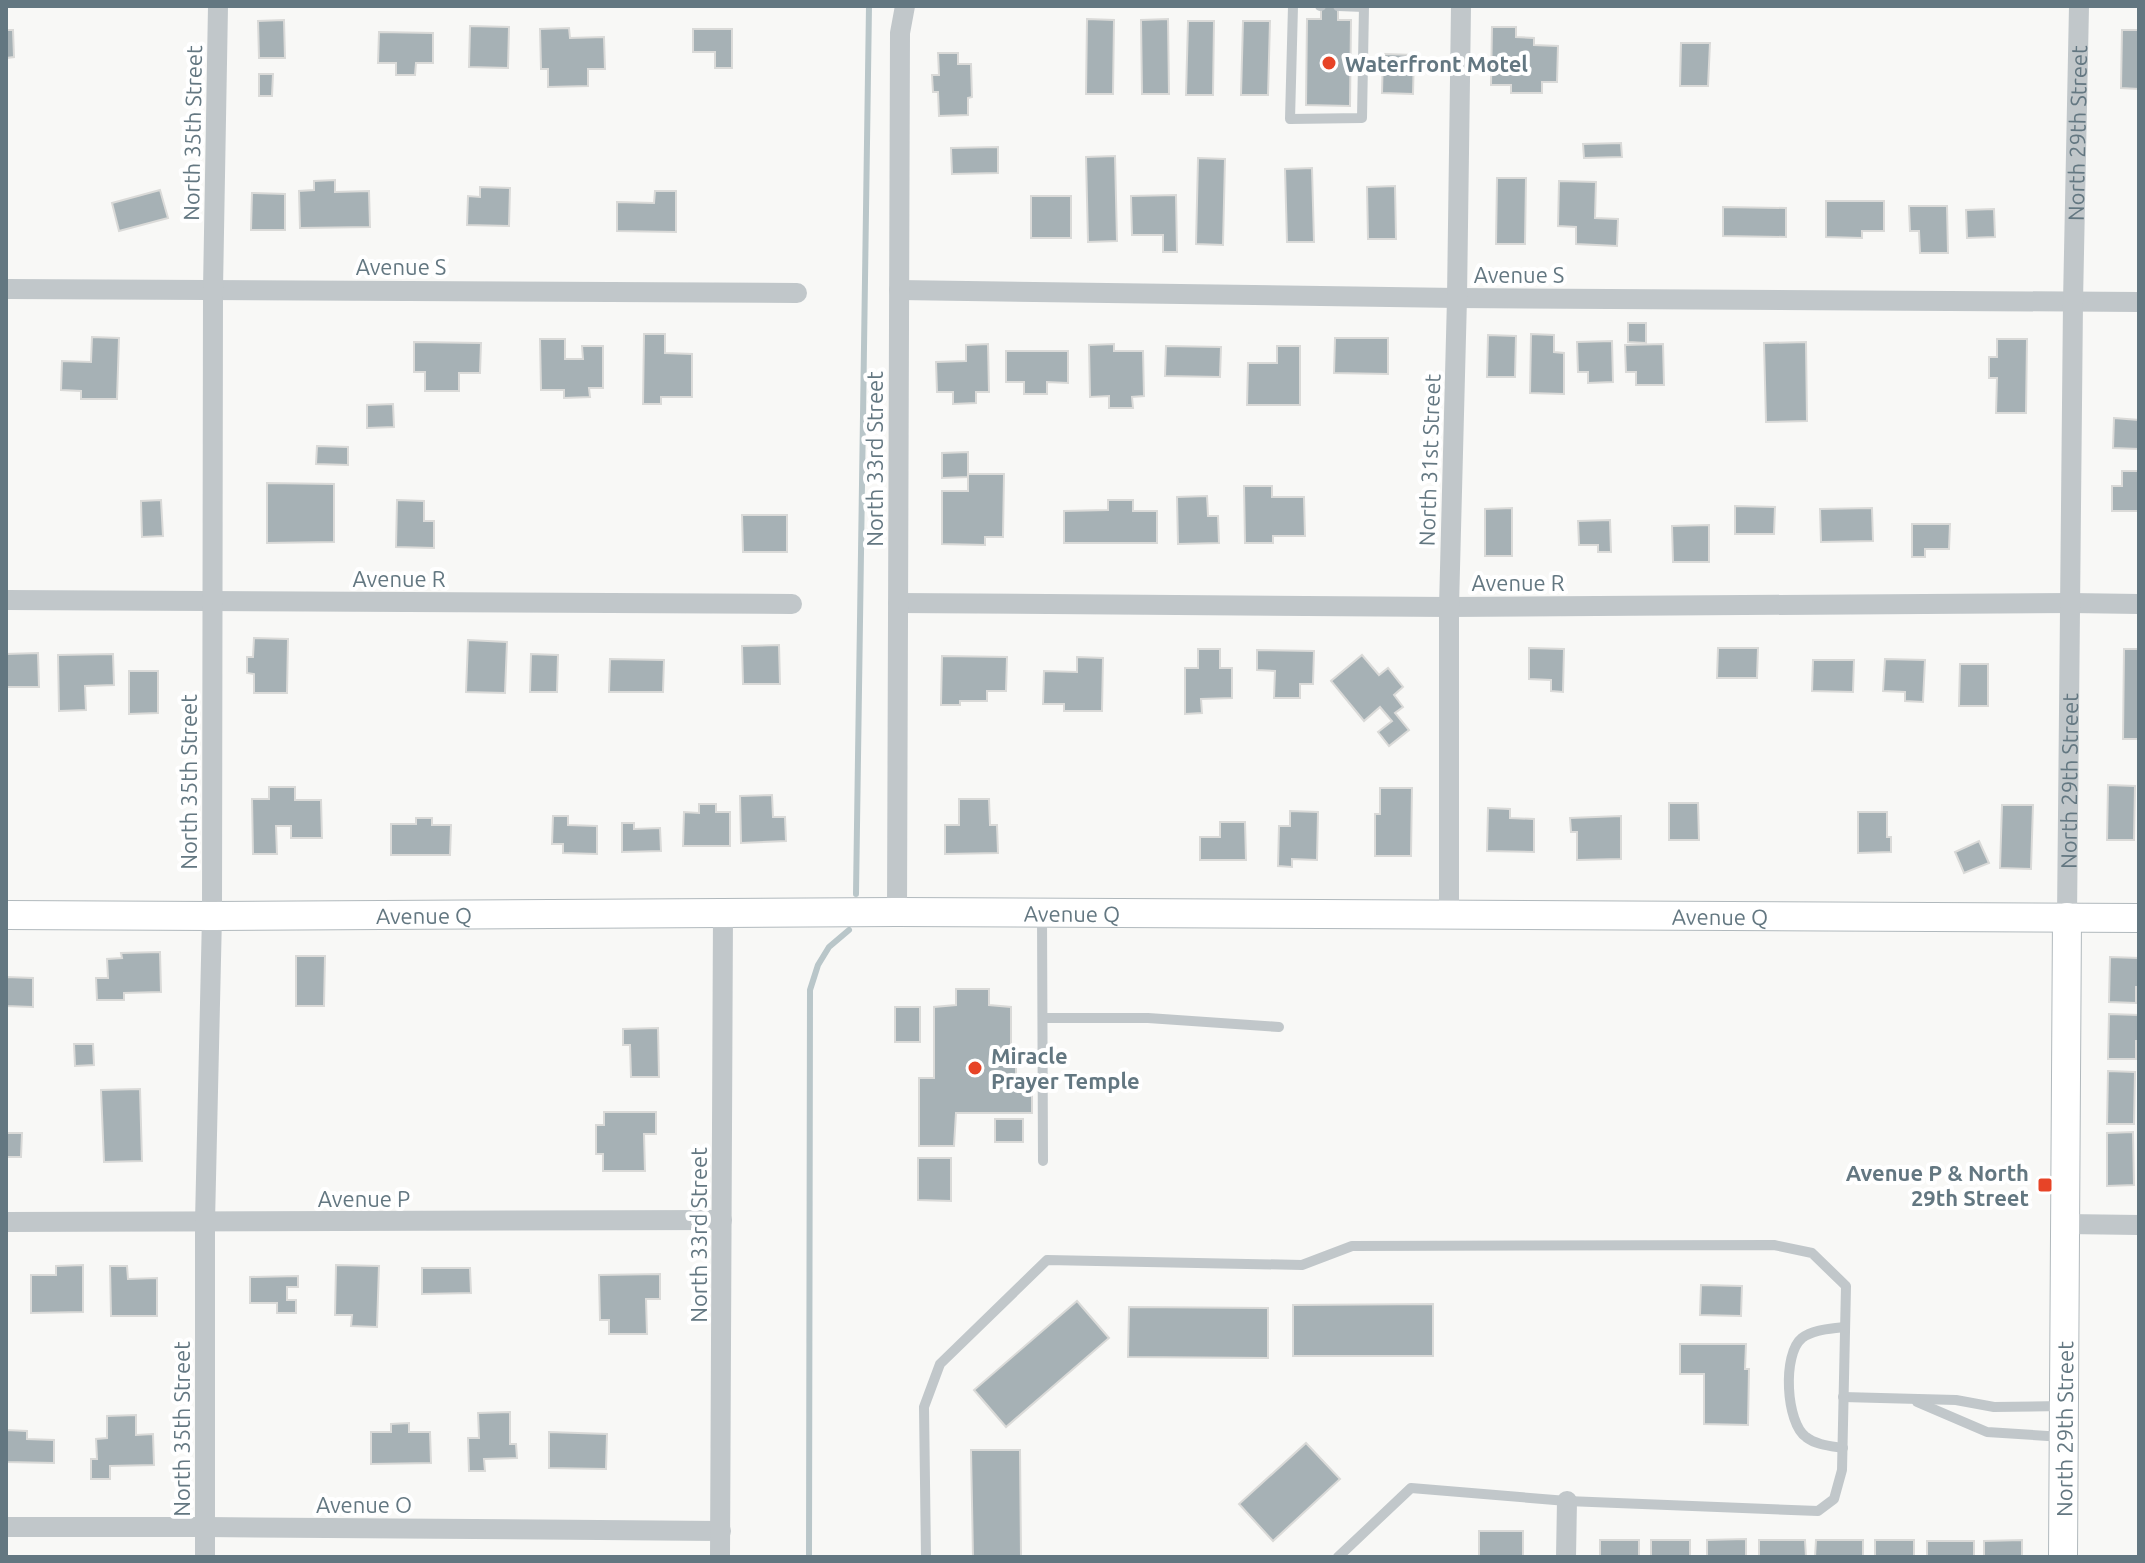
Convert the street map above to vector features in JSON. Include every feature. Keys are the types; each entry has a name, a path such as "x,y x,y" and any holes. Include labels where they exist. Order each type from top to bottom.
{"street":[{"name":"North 35th Street","path":"205,1557 205,1222 212,916 213,289 218,6"},
{"name":"North 33rd Street","path":"897,912 900,33 905,6"},
{"name":"North 31st Street","path":"1449,916 1449,607 1461,6"},
{"name":"North 29th Street","path":"2063,1557 2073,302 2079,6"},
{"name":"Avenue S","path":"6,289 797,293"},
{"name":"Avenue S","path":"899,290 1457,298 2139,302"},
{"name":"Avenue R","path":"6,600 792,604"},
{"name":"Avenue R","path":"898,603 1449,607 2139,604"},
{"name":"Avenue Q","path":"6,915 897,912 2139,918"},
{"name":"North 33rd Street","path":"720,1557 723,913"},
{"name":"Avenue P","path":"6,1222 722,1220"},
{"path":"2066,1224 2139,1225"},
{"path":"1566,1557 1567,1501"},
{"name":"Avenue O","path":"6,1527 721,1531"}],"lane":[{"path":"1293,6 1290,119 1362,118 1364,6 1338,6"},
{"path":"1042,913 1043,1161"},
{"path":"1043,1018 1148,1018 1279,1027"},
{"path":"926,1557 924,1407 940,1364 1047,1260 1302,1265 1352,1246 1774,1245 1812,1253 1846,1286 1842,1470 1834,1499 1818,1511 1567,1501 1411,1488 1338,1557"},
{"path":"1843,1448 1806,1437 1796,1425 1790,1390 1791,1359 1800,1339 1815,1332 1844,1327"},
{"path":"1843,1397 1956,1400 1994,1407 2064,1406"},
{"path":"1911,1400 1987,1432 2064,1437"}],"building":[{"name":"Waterfront Motel","path":"1321,6 1338,6 1338,20 1351,20 1350,106 1306,105 1307,19 1321,19"},
{"path":"1087,19 1114,20 1113,94 1086,94"},
{"path":"1168,19 1169,94 1142,94 1141,20"},
{"path":"284,20 285,58 259,58 258,21"},
{"path":"1188,21 1214,21 1213,95 1186,95"},
{"path":"1243,21 1270,21 1268,95 1241,95"},
{"path":"470,26 509,27 508,68 469,67"},
{"path":"1492,27 1516,27 1516,37 1534,38 1534,45 1558,46 1557,82 1542,82 1542,93 1511,93 1511,85 1491,85"},
{"path":"569,28 570,38 604,37 605,69 588,69 588,86 548,87 548,69 541,69 540,29"},
{"path":"693,29 732,29 732,68 715,68 715,52 693,52"},
{"path":"6,30 13,30 14,57 6,58"},
{"path":"2122,30 2139,30 2139,89 2121,88"},
{"path":"379,32 433,33 433,63 416,63 415,75 396,75 396,63 378,63"},
{"path":"1681,43 1710,43 1708,86 1680,86"},
{"path":"938,53 958,53 958,64 971,64 972,97 968,98 968,115 939,116 938,92 933,92 932,75 939,75"},
{"path":"1383,54 1414,55 1413,94 1382,93"},
{"path":"259,74 273,74 272,96 259,96"},
{"path":"1621,143 1622,157 1584,158 1583,144"},
{"path":"998,147 998,173 952,174 951,148"},
{"path":"1115,156 1117,241 1088,242 1086,157"},
{"path":"1198,158 1225,159 1223,245 1196,244"},
{"path":"1312,168 1314,242 1287,242 1285,169"},
{"path":"1497,178 1526,178 1525,244 1496,244"},
{"path":"335,180 335,192 369,191 370,227 300,228 299,191 314,190 314,181"},
{"path":"1559,181 1596,182 1595,218 1618,219 1617,246 1576,244 1576,227 1558,226"},
{"path":"1395,186 1396,239 1368,239 1367,187"},
{"path":"480,187 510,188 509,226 467,225 468,196 480,197"},
{"path":"160,190 168,218 119,231 112,203"},
{"path":"655,191 676,191 676,232 617,231 617,202 654,203"},
{"path":"252,193 285,194 285,230 251,230"},
{"path":"1176,195 1177,252 1163,252 1163,235 1132,235 1131,196"},
{"path":"1031,196 1071,196 1071,238 1031,238"},
{"path":"1826,201 1884,201 1884,231 1862,231 1862,238 1826,237"},
{"path":"1909,206 1947,206 1948,253 1920,253 1919,231 1910,231"},
{"path":"1723,207 1786,208 1786,237 1723,236"},
{"path":"1994,209 1995,237 1967,238 1966,210"},
{"path":"1628,323 1646,323 1646,343 1628,342"},
{"path":"644,334 665,334 665,353 692,354 692,397 661,397 661,404 643,404"},
{"path":"1531,334 1554,335 1554,352 1564,353 1564,394 1530,393"},
{"path":"1488,335 1516,336 1515,377 1487,377"},
{"path":"92,337 119,338 117,399 81,399 81,391 61,390 62,361 91,362"},
{"path":"1335,338 1388,338 1388,374 1334,373"},
{"path":"540,339 565,339 565,359 583,359 582,346 603,346 603,388 589,388 590,397 564,398 564,390 541,390"},
{"path":"1997,339 2027,339 2026,413 1996,413 1997,378 1989,378 1989,357 1997,357"},
{"path":"1612,341 1613,382 1588,383 1588,372 1578,372 1577,342"},
{"path":"414,342 481,343 480,373 459,373 459,391 425,391 425,372 414,372"},
{"path":"1806,342 1807,421 1766,422 1764,343"},
{"path":"988,344 989,392 976,392 976,403 953,404 953,392 937,392 936,362 966,361 966,345"},
{"path":"1114,344 1114,351 1143,351 1144,396 1132,397 1133,408 1109,408 1109,396 1090,397 1089,345"},
{"path":"1663,344 1664,385 1636,385 1636,372 1626,372 1625,345"},
{"path":"1166,346 1221,347 1220,377 1165,376"},
{"path":"1277,346 1300,346 1300,405 1247,405 1248,363 1277,363"},
{"path":"1006,351 1068,351 1068,383 1047,382 1047,394 1024,394 1024,382 1006,382"},
{"path":"393,404 394,427 367,428 367,405"},
{"path":"2114,418 2139,420 2139,449 2113,448"},
{"path":"317,446 348,447 348,465 316,464"},
{"path":"968,452 968,477 942,478 942,453"},
{"path":"2122,471 2139,471 2139,511 2112,511 2112,486 2122,486"},
{"path":"968,474 1004,474 1003,537 985,537 985,545 942,544 942,491 968,491"},
{"path":"267,483 334,484 334,542 267,543"},
{"path":"1244,486 1272,486 1272,497 1304,497 1305,536 1273,536 1273,543 1245,543"},
{"path":"1207,496 1208,516 1218,516 1219,543 1178,544 1177,497"},
{"path":"161,500 163,536 142,537 141,501"},
{"path":"397,500 424,501 424,521 434,521 434,548 396,547"},
{"path":"1108,500 1133,500 1133,511 1157,511 1157,543 1064,543 1064,511 1108,510"},
{"path":"1735,506 1775,507 1774,534 1735,534"},
{"path":"1512,508 1512,556 1485,556 1485,509"},
{"path":"1872,508 1873,541 1821,542 1820,509"},
{"path":"742,515 787,515 787,552 743,552"},
{"path":"1610,520 1611,552 1598,552 1598,545 1579,545 1578,521"},
{"path":"1912,524 1950,524 1949,549 1925,549 1925,557 1912,557"},
{"path":"1709,525 1709,562 1673,562 1672,526"},
{"path":"254,638 288,639 287,693 254,693 254,674 247,673 247,657 253,657"},
{"path":"468,640 507,642 505,693 466,692"},
{"path":"779,645 780,684 743,684 742,646"},
{"path":"1529,648 1564,649 1563,692 1551,691 1551,680 1529,679"},
{"path":"1718,648 1758,648 1757,678 1717,678"},
{"path":"1198,649 1220,649 1220,668 1232,668 1232,698 1201,699 1202,713 1185,714 1185,668 1198,668"},
{"path":"2124,649 2139,649 2139,739 2123,739"},
{"path":"1257,650 1314,651 1313,684 1300,684 1300,698 1274,698 1275,671 1257,670"},
{"path":"38,653 39,687 6,687 6,654"},
{"path":"113,654 114,685 85,686 86,710 59,711 58,655"},
{"path":"531,654 558,655 557,692 530,692"},
{"path":"1362,655 1379,675 1388,668 1403,687 1394,695 1403,707 1395,713 1409,730 1389,746 1378,732 1392,721 1380,707 1364,721 1331,681"},
{"path":"942,656 1007,657 1006,691 987,691 987,701 941,705"},
{"path":"1077,657 1103,658 1102,711 1064,711 1064,704 1043,704 1044,671 1077,672"},
{"path":"610,659 664,660 663,692 609,692"},
{"path":"1885,659 1925,660 1923,702 1905,701 1905,692 1883,691"},
{"path":"1813,660 1854,660 1853,692 1812,691"},
{"path":"1960,664 1988,664 1988,706 1959,706"},
{"path":"129,671 158,671 158,713 129,714"},
{"path":"2108,785 2135,786 2134,840 2107,840"},
{"path":"269,787 295,787 295,800 321,800 322,838 291,838 291,826 276,826 277,854 253,854 252,799 269,799"},
{"path":"1380,788 1412,788 1411,856 1375,856 1375,814 1380,814"},
{"path":"772,795 773,817 785,817 786,841 741,843 740,796"},
{"path":"959,799 989,799 990,825 997,825 998,853 945,854 945,825 959,825"},
{"path":"1669,803 1698,803 1699,840 1669,840"},
{"path":"699,804 716,804 716,812 730,812 730,846 683,846 684,812 699,813"},
{"path":"2002,805 2033,805 2031,869 2000,868"},
{"path":"1488,808 1510,809 1510,818 1534,819 1534,852 1487,851"},
{"path":"1290,811 1318,812 1317,860 1292,859 1292,867 1278,866 1279,826 1290,826"},
{"path":"1858,812 1887,812 1887,837 1891,837 1891,852 1858,853"},
{"path":"553,816 568,816 568,825 597,826 597,854 563,853 563,844 552,844"},
{"path":"1621,816 1621,859 1577,860 1577,832 1571,832 1570,818"},
{"path":"416,818 432,818 432,825 451,825 450,855 391,855 391,824 416,824"},
{"path":"1220,822 1245,822 1246,860 1200,860 1200,837 1220,837"},
{"path":"622,823 634,823 634,829 660,828 661,851 622,852"},
{"path":"1979,841 1989,863 1964,873 1955,852"},
{"path":"160,952 161,992 124,993 124,1000 97,1000 96,978 108,978 107,959 122,958 121,953"},
{"path":"296,956 325,956 324,1006 296,1006"},
{"path":"2110,957 2139,958 2136,1003 2109,1002"},
{"path":"6,977 33,978 33,1007 6,1006"},
{"name":"Miracle Prayer Temple","path":"956,989 989,989 989,1005 1011,1007 1011,1059 1016,1059 1016,1079 1032,1079 1032,1113 956,1113 954,1146 919,1146 919,1078 934,1078 934,1007 956,1005"},
{"path":"895,1007 920,1007 920,1042 895,1042"},
{"path":"2109,1014 2139,1015 2136,1059 2108,1059"},
{"path":"658,1028 659,1077 631,1077 630,1045 623,1045 623,1029"},
{"path":"74,1044 93,1044 94,1065 75,1066"},
{"path":"2108,1071 2135,1072 2134,1124 2107,1124"},
{"path":"140,1089 142,1161 104,1162 101,1090"},
{"path":"604,1112 656,1112 656,1134 644,1134 645,1171 603,1171 603,1154 596,1154 596,1125 604,1125"},
{"path":"995,1119 1023,1119 1023,1142 995,1142"},
{"path":"2133,1132 2134,1185 2107,1186 2107,1133"},
{"path":"6,1133 22,1133 21,1157 6,1157"},
{"path":"918,1158 951,1158 951,1201 918,1200"},
{"path":"83,1265 83,1312 31,1313 31,1275 56,1275 56,1266"},
{"path":"336,1265 379,1266 377,1327 351,1326 352,1315 335,1315"},
{"path":"110,1266 127,1266 128,1279 157,1278 157,1316 111,1316"},
{"path":"422,1268 470,1268 471,1293 422,1294"},
{"path":"660,1274 660,1299 646,1299 647,1334 609,1334 609,1320 600,1320 599,1275"},
{"path":"298,1276 298,1287 287,1287 287,1300 296,1300 296,1313 277,1313 277,1303 250,1303 250,1277"},
{"path":"1701,1285 1742,1286 1741,1316 1700,1315"},
{"path":"1077,1301 1109,1338 1006,1427 974,1390"},
{"path":"1433,1304 1433,1356 1293,1356 1293,1305"},
{"path":"1129,1307 1268,1308 1268,1358 1128,1357"},
{"path":"1680,1344 1746,1344 1748,1425 1704,1424 1704,1374 1680,1374"},
{"path":"510,1412 510,1444 516,1444 517,1458 484,1459 485,1471 469,1471 468,1438 479,1438 478,1413"},
{"path":"136,1415 136,1435 153,1434 154,1465 110,1466 110,1479 91,1479 91,1459 97,1459 96,1439 107,1438 107,1416"},
{"path":"409,1423 409,1432 430,1432 431,1463 371,1464 371,1432 391,1432 391,1424"},
{"path":"6,1430 27,1431 27,1439 54,1440 54,1463 6,1462"},
{"path":"549,1432 607,1434 606,1469 549,1468"},
{"path":"1306,1443 1340,1479 1273,1541 1239,1504"},
{"path":"971,1450 1020,1450 1021,1557 973,1557"},
{"path":"1479,1531 1523,1531 1523,1557 1479,1557"},
{"path":"1746,1539 1746,1557 1707,1557 1707,1540"},
{"path":"1600,1540 1639,1540 1639,1557 1600,1557"},
{"path":"1651,1540 1690,1540 1690,1557 1651,1557"},
{"path":"1759,1540 1805,1540 1806,1557 1759,1557"},
{"path":"1816,1540 1863,1540 1863,1557 1815,1557"},
{"path":"1875,1540 1914,1540 1914,1557 1875,1557"},
{"path":"2022,1540 2022,1557 1984,1557 1984,1541"},
{"path":"1927,1541 1974,1541 1974,1557 1927,1557"},
{"path":"1257,1556 1257,1557 1212,1557"}],"waterway":[{"path":"856,894 869,6"},
{"path":"809,1557 810,990 818,965 829,947 849,930"}],"place":[{"name":"Waterfront Motel","path":"1329,63"},
{"name":"Miracle Prayer Temple","path":"975,1068"},
{"name":"Avenue P & North 29th Street","path":"2045,1185"}]}
